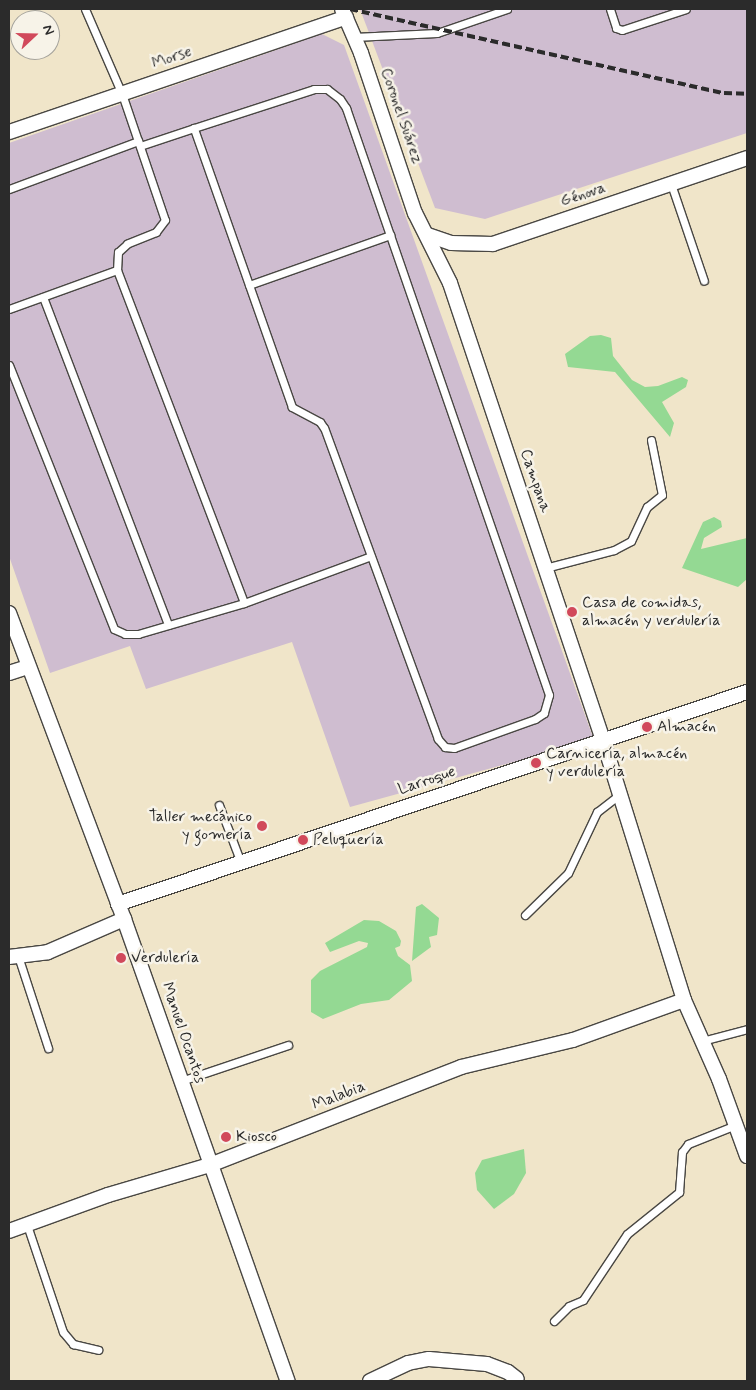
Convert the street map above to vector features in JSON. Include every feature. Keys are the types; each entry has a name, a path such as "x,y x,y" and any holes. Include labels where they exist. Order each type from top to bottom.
{"street":[{"name":"Morse","path":"9,132 122,94 344,13"},
{"name":"Coronel Suárez","path":"344,13 415,213 428,235"},
{"name":"Génova","path":"428,235 451,243 493,244 747,158"},
{"name":"Campana","path":"428,235 450,283 603,740 684,1000 747,1156"},
{"name":"Manuel Ocantos","path":"9,613 124,919 288,1381"},
{"path":"9,672 28,667"},
{"name":"Larroque","path":"118,904 747,692"},
{"path":"13,956 48,952 124,919"},
{"name":"Malabia","path":"9,1231 108,1195 210,1165 461,1067 573,1040 684,1000"},
{"path":"370,1381 408,1363 429,1359 487,1364 508,1372 517,1379"}],"lane":[{"path":"85,9 122,94 164,220 156,232 127,244 118,252 116,270 244,603"},
{"path":"354,37 437,33 506,9"},
{"path":"610,9 616,28 622,30 686,9"},
{"path":"9,189 139,144 314,89 328,90 346,108 549,695 544,713 536,719 454,748 445,747 438,739 324,428 320,422 292,407 194,128"},
{"path":"671,184 704,281"},
{"path":"250,285 390,235"},
{"path":"9,309 116,270"},
{"path":"43,296 168,625"},
{"path":"9,366 110,626 132,634 168,625 244,603 371,556"},
{"path":"545,568 614,550 631,541 647,507 662,495 652,440"},
{"path":"525,915 568,873 593,819 620,794"},
{"path":"219,805 241,863"},
{"path":"13,956 48,1048"},
{"path":"702,1041 747,1029"},
{"path":"181,1081 288,1046"},
{"path":"554,1321 569,1306 583,1300 627,1234 679,1192 682,1152 688,1144 736,1125"},
{"path":"27,1225 63,1332 73,1344 98,1350"}],"shaded area":[{"path":"360,9 747,9 747,133 485,219 435,208"},
{"path":"322,34 344,45 594,740 350,807 292,642 146,689 130,646 50,673 9,556 9,143"}],"green space":[{"path":"601,335 611,338 613,356 632,380 645,387 658,386 682,377 688,380 686,387 662,402 674,423 670,437 615,372 568,367 565,354 590,336"},
{"path":"714,517 721,521 722,527 704,538 701,549 747,538 747,579 738,587 682,568 703,522"},
{"path":"422,904 439,918 437,935 429,937 431,947 412,961 416,907"},
{"path":"364,920 379,921 396,931 401,941 400,946 395,948 398,956 410,965 412,981 389,1000 361,1004 323,1019 311,1012 311,980 320,971 367,947 368,943 359,941 330,952 325,943"},
{"path":"524,1149 526,1173 514,1194 494,1209 477,1190 475,1173 482,1160"}],"railway":[{"path":"350,9 724,93 747,94"}],"place":[{"name":"Casa de comidas, almacén y verdulería","path":"572,612"},
{"name":"Almacén","path":"647,727"},
{"name":"Carnicería, almacén y verdulería","path":"536,763"},
{"name":"Taller mecánico y gomería","path":"262,826"},
{"name":"Peluquería","path":"303,840"},
{"name":"Verdulería","path":"121,958"},
{"name":"Kiosco","path":"226,1137"}]}
